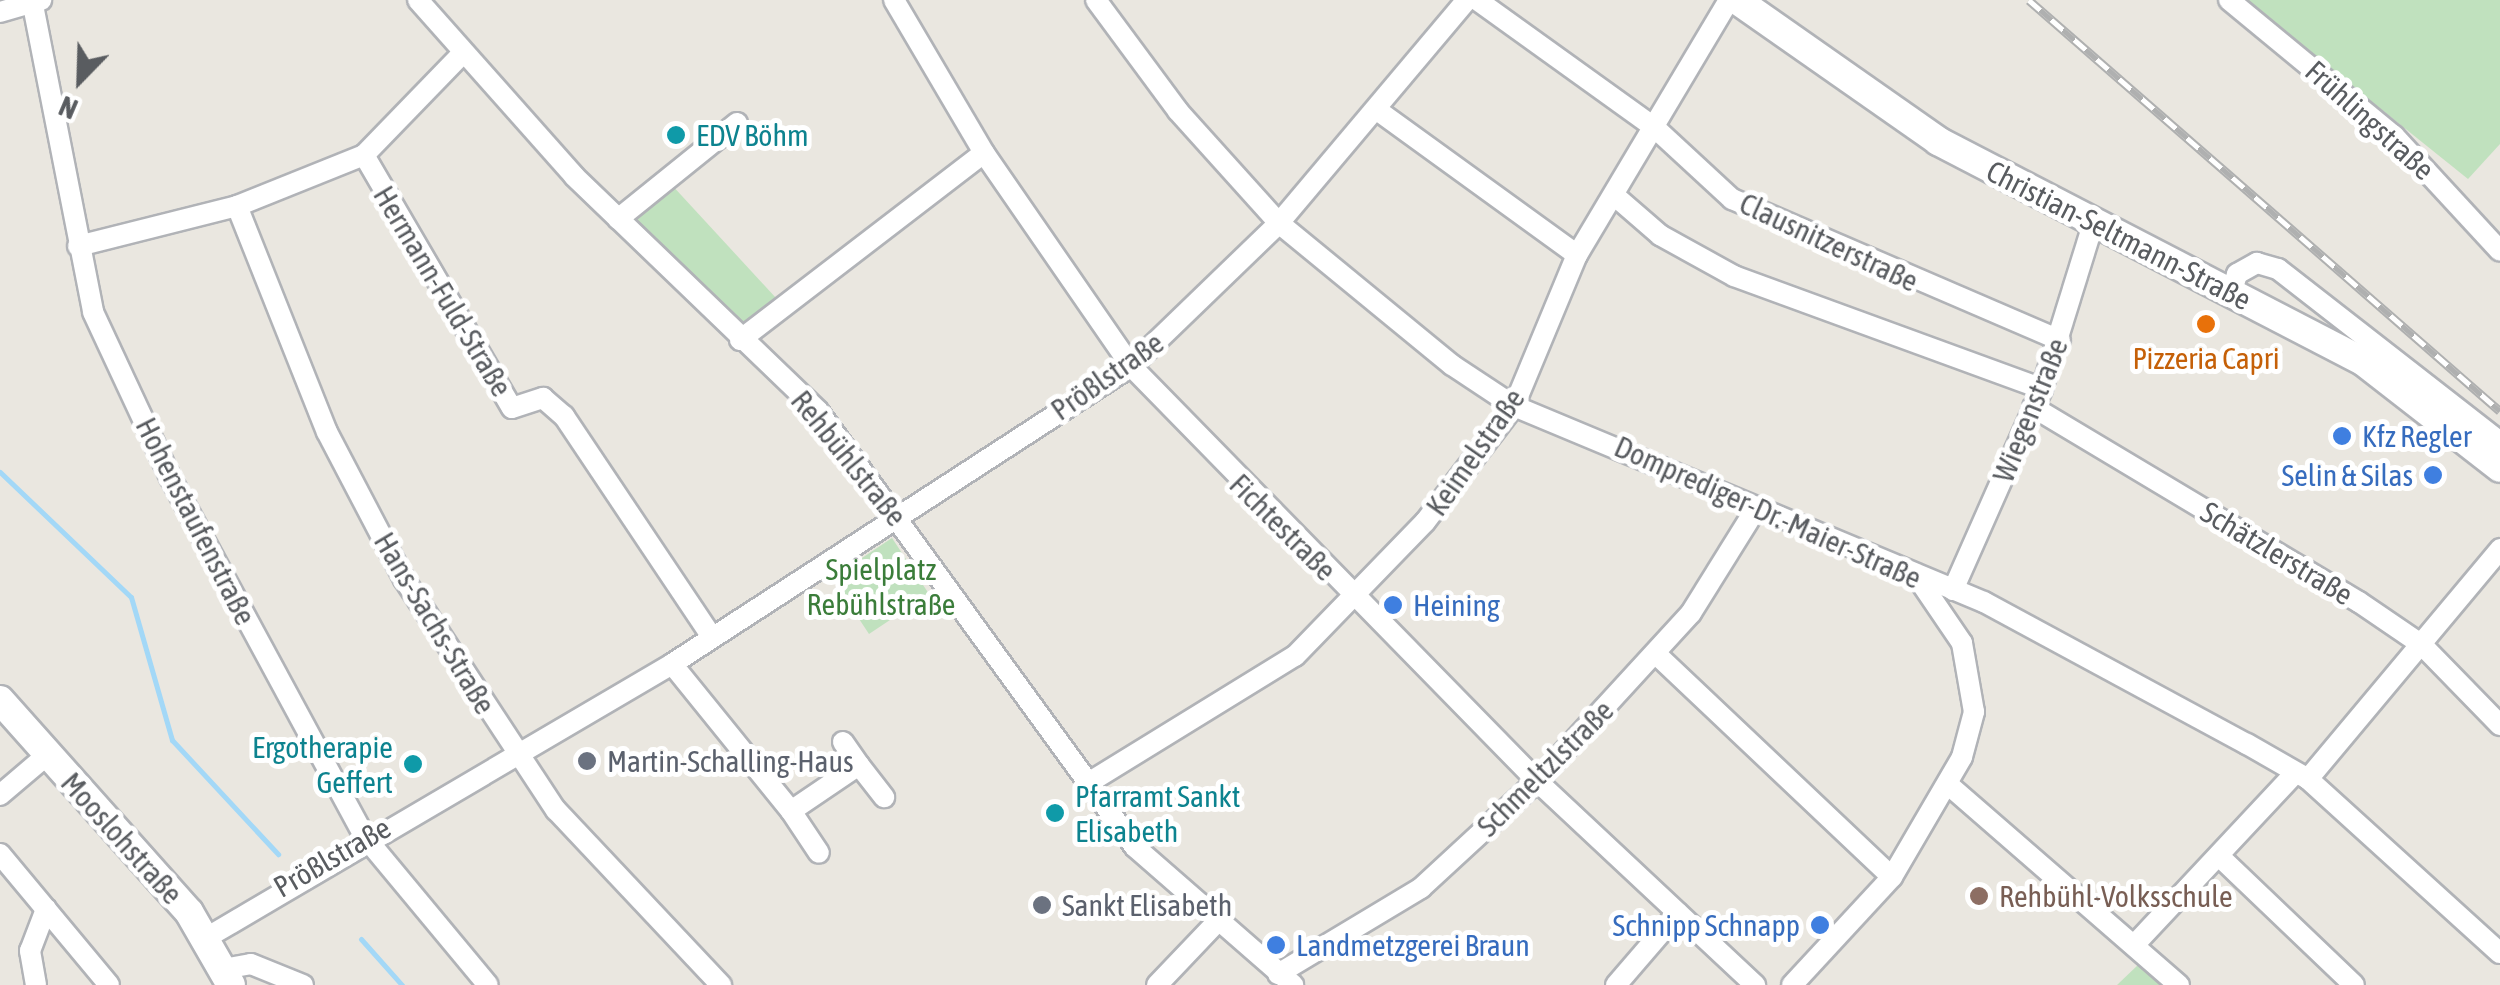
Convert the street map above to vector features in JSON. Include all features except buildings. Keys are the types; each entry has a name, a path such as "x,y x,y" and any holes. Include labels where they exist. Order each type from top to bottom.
{"main road":[{"name":"Christian-Seltmann-Straße","path":"1737,0 1870,102 2093,224 2364,362 2500,468"},
{"name":"Mooslohstraße","path":"0,700 206,938 227,977"}],"street":[{"name":"Rehbühlstraße","path":"418,0 460,56 618,220 818,411 898,516 1085,784 1215,924 1286,979"},
{"name":"Fichtestraße","path":"894,0 984,153 1131,366 1537,781 1756,985"},
{"name":"Domprediger-Dr.-Maier-Straße","path":"1096,0 1279,223 1394,324 1514,406 1758,507 1919,580 1953,590 2301,777 2500,953"},
{"name":"Prößlstraße","path":"206,938 366,837 672,664 709,634 1131,366 1279,223 1466,0"},
{"name":"Clausnitzerstraße","path":"1477,0 1655,128 1732,199 1782,226 2060,340"},
{"name":"Keimelstraße","path":"1085,784 1226,705 1358,600 1514,406 1577,255 1729,0"},
{"name":"Frühlingstraße","path":"2230,0 2394,136 2500,251"},
{"path":"0,12 35,1"},
{"name":"Hohenstaufenstraße","path":"35,1 93,312 170,477 366,837 488,985"},
{"path":"78,246 238,206 364,155 460,56"},
{"path":"1377,110 1577,255"},
{"path":"618,220 737,123"},
{"path":"740,340 984,153"},
{"name":"Hermann-Fuld-Straße","path":"364,155 512,408 543,398 564,416 709,634"},
{"name":"Schätzlerstraße","path":"1615,196 1660,235 1734,276 2038,398 2422,645 2500,725"},
{"name":"Hans-Sachs-Straße","path":"238,206 327,432 404,579 515,754 628,894 721,985"},
{"name":"Wiegenstraße","path":"1953,590 2038,398 2060,340 2093,224"},
{"path":"2231,294 2237,274 2257,263 2278,270 2500,442"},
{"name":"Schmeltzlstraße","path":"1286,979 1420,888 1537,781 1655,653 1758,507"},
{"path":"2137,942 2301,777 2422,645 2500,550"},
{"path":"1792,985 1892,877 1951,787 1974,712 1962,643 1919,580"},
{"path":"1655,653 1892,877"},
{"path":"672,664 792,811 819,853"},
{"path":"843,742 884,797"},
{"path":"0,796 47,755"},
{"path":"792,811 859,765"},
{"path":"1951,787 2137,942 2179,985"},
{"path":"0,854 109,985"},
{"path":"2220,858 2354,985"},
{"path":"36,985 30,952 46,909"},
{"path":"1616,985 1678,912"},
{"path":"1158,985 1215,924"},
{"path":"227,977 251,964 303,985"}],"green space":[{"path":"2245,0 2500,0 2500,144 2468,179"},
{"path":"670,183 776,298 740,329 630,218"},
{"name":"Spielplatz Rebühlstraße","path":"892,538 929,594 869,634 832,578"},
{"path":"2140,963 2160,985 2117,985"}],"waterway":[{"path":"0,472 131,597 172,740 278,854"},
{"path":"361,939 402,985"}],"railway":[{"path":"2029,0 2500,411"}],"place":[{"name":"EDV Böhm","path":"676,135"},
{"name":"Pizzeria Capri","path":"2206,324"},
{"name":"Kfz Regler","path":"2342,436"},
{"name":"Selin & Silas","path":"2433,475"},
{"name":"Heining","path":"1393,605"},
{"name":"Martin-Schalling-Haus","path":"587,761"},
{"name":"Ergotherapie Geffert","path":"413,764"},
{"name":"Pfarramt Sankt Elisabeth","path":"1055,813"},
{"name":"Rehbühl-Volksschule","path":"1979,896"},
{"name":"Sankt Elisabeth","path":"1042,905"},
{"name":"Schnipp Schnapp","path":"1820,925"},
{"name":"Landmetzgerei Braun","path":"1276,945"}]}
